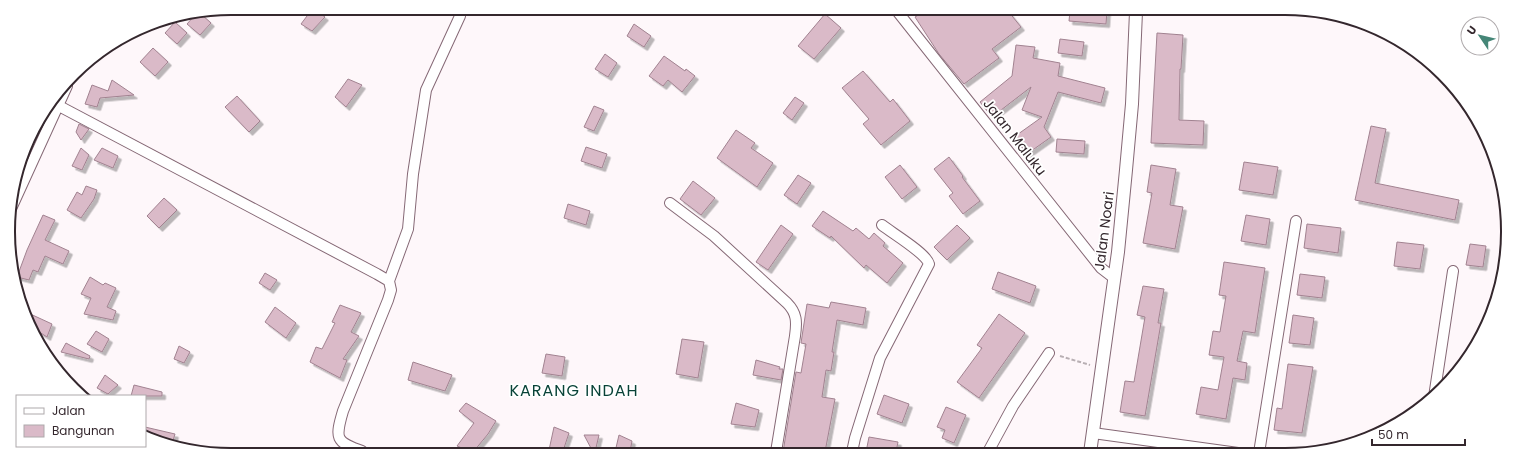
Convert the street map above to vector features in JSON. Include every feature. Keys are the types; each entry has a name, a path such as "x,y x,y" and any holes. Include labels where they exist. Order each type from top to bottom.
{"street":[{"name":"Jalan Maluku","path":"900,15 1101,268 1114,278"},
{"name":"Jalan Noari","path":"1091,448 1122,216 1132,104 1136,15"},
{"path":"344,448 339,438 338,426 388,300 391,290 389,281 408,229 413,174 426,90 460,16"},
{"path":"18,193 63,97"},
{"path":"59,106 389,281"},
{"path":"670,203 714,236 787,303 794,312 796,320 796,336 777,448"},
{"path":"1260,448 1296,221"},
{"path":"853,448 880,358 928,264 926,258 882,225"},
{"path":"1436,387 1453,271"},
{"path":"990,448 1014,406 1049,353"},
{"path":"1093,433 1202,448"}],"path":[{"path":"1049,353 1102,369"}],"building":[{"path":"308,15 322,15 325,17 312,31 301,24"},
{"path":"824,15 826,15 841,28 814,59 798,46"},
{"path":"918,15 1011,15 1021,27 992,49 999,58 964,84 939,54 915,17"},
{"path":"1070,15 1107,15 1106,24 1069,21"},
{"path":"204,17 211,23 200,35 187,24 192,19"},
{"path":"175,22 187,33 177,44 165,33"},
{"path":"634,24 651,36 644,47 627,36"},
{"path":"1157,33 1183,35 1180,69 1179,120 1204,121 1203,145 1151,143"},
{"path":"1060,39 1084,42 1082,56 1058,53"},
{"path":"1016,45 1035,47 1033,58 1060,63 1058,76 1105,88 1101,103 1058,92 1044,127 1051,137 1027,154 1014,137 1042,117 1022,110 1031,87 992,117 980,102 1012,76"},
{"path":"153,48 168,62 155,76 140,62"},
{"path":"605,54 617,63 608,77 595,69"},
{"path":"664,56 685,71 686,69 695,76 682,92 668,80 663,86 649,76"},
{"path":"863,71 890,102 893,99 910,121 881,145 863,124 869,119 842,88"},
{"path":"348,79 362,85 346,107 335,97"},
{"path":"112,80 134,95 100,98 97,107 85,104 92,85 108,91"},
{"path":"237,96 260,121 249,132 225,107"},
{"path":"795,97 804,103 792,120 783,113"},
{"path":"594,106 604,110 594,131 584,127"},
{"path":"79,124 89,129 81,140 76,132"},
{"path":"1371,126 1386,129 1375,183 1459,200 1455,220 1355,200"},
{"path":"736,130 755,143 751,148 773,163 757,187 717,158"},
{"path":"1057,139 1085,141 1084,154 1056,152"},
{"path":"586,147 607,154 602,168 581,161"},
{"path":"81,148 89,155 82,170 72,166"},
{"path":"102,148 118,156 113,168 94,160"},
{"path":"949,157 980,201 963,214 949,196 953,193 934,169"},
{"path":"1244,162 1278,167 1273,195 1239,190"},
{"path":"900,165 917,187 902,199 885,177"},
{"path":"1151,165 1176,169 1170,205 1183,207 1175,249 1143,243 1152,193 1147,192"},
{"path":"798,175 811,183 797,204 784,195"},
{"path":"693,181 715,198 701,215 680,199"},
{"path":"86,186 97,190 94,199 81,218 67,210 77,192 82,195"},
{"path":"164,198 177,210 159,228 147,216"},
{"path":"568,204 590,211 586,225 564,218"},
{"path":"823,211 853,231 856,228 869,239 874,233 885,243 883,246 903,263 887,283 866,265 864,268 831,236 830,238 812,226"},
{"path":"43,215 55,220 45,240 69,251 63,264 45,256 38,272 33,270 29,280 20,278 19,272"},
{"path":"1246,215 1270,219 1266,245 1241,241"},
{"path":"1307,224 1341,228 1338,253 1304,248"},
{"path":"781,225 793,234 768,270 756,262"},
{"path":"957,225 970,238 947,260 934,247"},
{"path":"1397,242 1424,245 1420,269 1394,266"},
{"path":"1470,244 1486,246 1483,267 1466,265"},
{"path":"1224,262 1265,268 1255,333 1243,331 1237,361 1247,363 1245,380 1233,378 1226,419 1196,414 1201,387 1218,390 1224,357 1209,355 1213,331 1220,332 1226,296 1219,295"},
{"path":"998,272 1036,286 1030,303 992,289"},
{"path":"265,273 277,280 270,290 259,283"},
{"path":"1300,274 1325,277 1322,298 1297,295"},
{"path":"90,277 103,285 105,283 116,288 107,307 116,311 113,320 84,314 91,298 81,294"},
{"path":"1143,286 1164,289 1158,323 1161,323 1145,416 1120,412 1125,381 1134,382 1145,317 1137,315"},
{"path":"831,302 866,308 863,325 837,320 832,352 834,352 831,371 826,370 822,397 835,399 826,448 784,448 796,372 801,373 806,344 801,343 807,304 829,308"},
{"path":"340,305 361,313 351,332 359,336 343,359 347,360 340,378 310,362 316,347 322,349 335,323 332,322"},
{"path":"275,307 296,323 286,338 265,322"},
{"path":"31,314 52,324 47,337 40,332"},
{"path":"999,314 1025,333 979,398 957,382 982,348 977,345"},
{"path":"1293,315 1314,318 1310,345 1289,343"},
{"path":"96,331 109,339 102,352 87,344"},
{"path":"682,339 704,342 698,378 676,374"},
{"path":"66,343 90,356 89,359 61,352"},
{"path":"179,346 190,352 184,363 174,359"},
{"path":"546,354 565,357 562,376 542,373"},
{"path":"756,360 780,367 779,369 783,369 781,380 753,375"},
{"path":"413,362 452,375 445,391 408,380"},
{"path":"1288,364 1313,367 1302,433 1274,430 1277,408 1282,409"},
{"path":"105,375 118,385 108,394 97,388"},
{"path":"134,385 162,392 162,396 131,395"},
{"path":"884,395 909,404 902,423 877,414"},
{"path":"466,403 496,421 476,448 462,448 457,446 474,423 459,411"},
{"path":"736,403 759,410 755,427 731,424"},
{"path":"946,407 966,415 954,443 942,438 945,430 937,427"},
{"path":"146,427 175,434 173,440 146,431"},
{"path":"554,427 569,433 564,448 549,448"},
{"path":"584,435 599,435 596,448 591,448"},
{"path":"619,435 632,441 631,448 616,448"},
{"path":"869,437 898,442 897,448 867,448"}],"district":[{"name":"KARANG INDAH","path":"574,390"}]}
